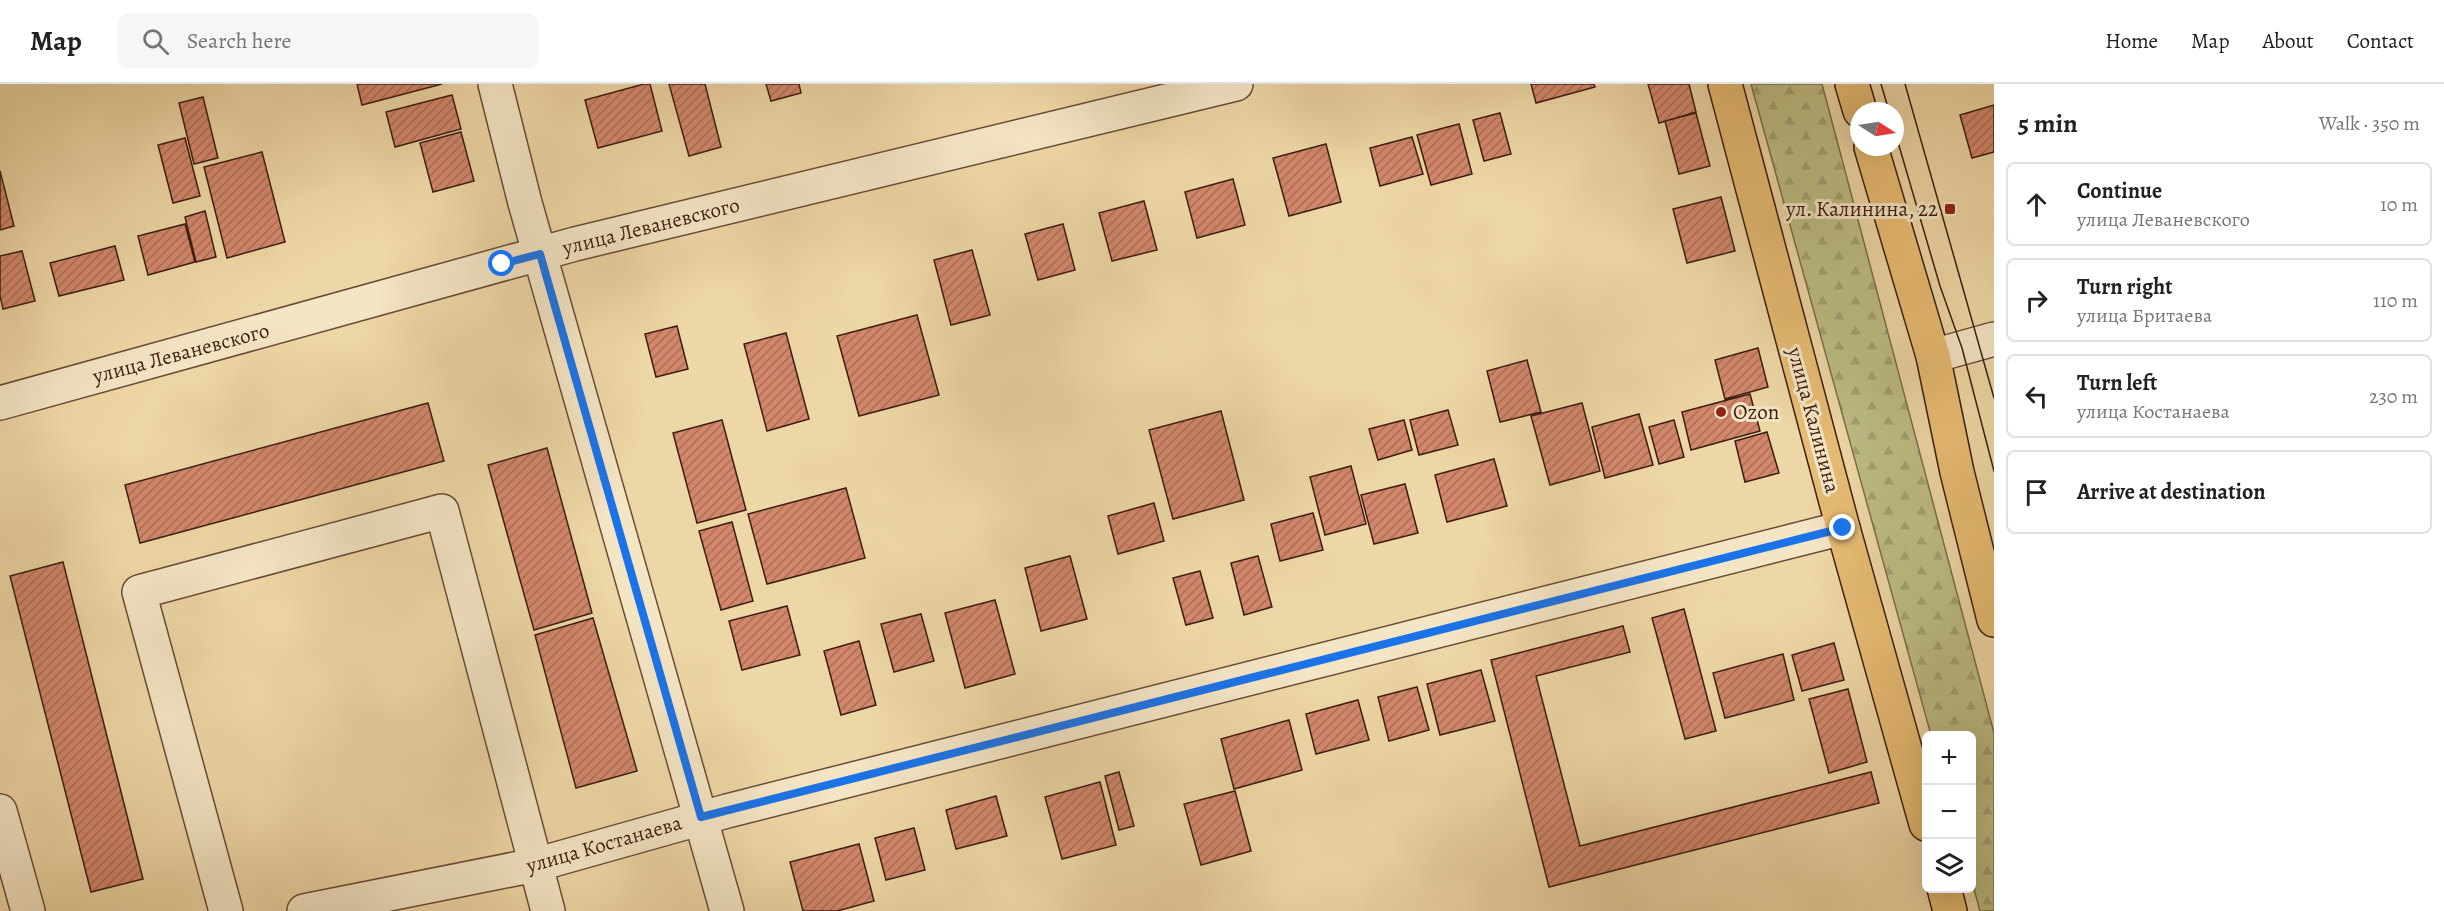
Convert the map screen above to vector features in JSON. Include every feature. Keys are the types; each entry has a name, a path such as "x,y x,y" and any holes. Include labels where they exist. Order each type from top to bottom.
{"main road":[{"name":"улица Калинина","path":"1725,84 1843,528 1922,810"},
{"path":"1852,84 1857,102"},
{"path":"1874,156 1933,356 1957,472 1994,620"},
{"path":"1945,893 1950,911"}],"street":[{"path":"495,84 540,254 727,911"},
{"name":"улица Леваневского","path":"0,403 540,254 1236,84"},
{"path":"1933,356 1994,339"},
{"path":"226,911 139,592 441,511 548,911"},
{"name":"улица Костанаева","path":"304,911 536,865 701,817 1843,528"},
{"path":"0,811 28,911"}],"green space":[{"path":"1751,84 1822,84 1994,733 1994,911 1980,911 1975,893 1976,731 1930,731"}],"building":[{"path":"357,84 442,84 362,105"},
{"path":"650,84 662,131 598,148 585,100"},
{"path":"669,84 705,84 721,147 689,156"},
{"path":"766,84 799,84 801,93 771,101"},
{"path":"1531,84 1594,84 1595,87 1536,103"},
{"path":"1648,84 1689,84 1696,112 1659,123"},
{"path":"452,95 461,129 395,147 386,112"},
{"path":"203,97 218,158 194,164 179,103"},
{"path":"1994,105 1994,152 1972,158 1960,115"},
{"path":"1500,113 1511,154 1484,161 1473,120"},
{"path":"1696,113 1710,166 1679,174 1665,121"},
{"path":"1459,124 1472,174 1431,185 1417,135"},
{"path":"461,132 474,181 433,192 420,143"},
{"path":"1412,137 1423,174 1380,186 1370,148"},
{"path":"185,138 200,196 173,203 158,145"},
{"path":"1326,144 1341,202 1289,216 1273,158"},
{"path":"262,152 285,242 227,258 204,167"},
{"path":"0,171 14,226 0,230"},
{"path":"1233,179 1245,225 1197,238 1185,192"},
{"path":"1721,197 1735,251 1687,263 1673,209"},
{"path":"1144,201 1157,250 1112,261 1099,213"},
{"path":"205,211 216,257 196,262 185,217"},
{"path":"185,224 195,262 148,275 138,236"},
{"path":"1063,224 1075,270 1038,280 1025,234"},
{"path":"115,246 124,280 59,296 50,263"},
{"path":"972,250 990,315 951,325 934,260"},
{"path":"22,251 35,301 3,309 0,296 0,256"},
{"path":"917,315 939,395 859,416 837,336"},
{"path":"677,326 688,369 656,377 645,334"},
{"path":"786,333 809,419 767,431 744,344"},
{"path":"1758,348 1768,387 1725,399 1715,360"},
{"path":"1527,360 1541,412 1500,422 1487,371"},
{"path":"1750,394 1760,431 1691,450 1682,412"},
{"path":"428,403 444,461 140,543 125,485"},
{"path":"1582,403 1600,471 1550,485 1531,416"},
{"path":"1448,410 1458,445 1419,455 1410,420"},
{"path":"1221,411 1244,500 1173,519 1149,430"},
{"path":"1639,414 1653,465 1605,478 1592,427"},
{"path":"722,420 746,510 697,523 673,433"},
{"path":"1404,420 1412,450 1378,460 1369,429"},
{"path":"1674,420 1684,457 1659,464 1649,427"},
{"path":"1767,432 1779,473 1745,482 1735,441"},
{"path":"547,448 592,613 534,630 488,465"},
{"path":"1494,459 1507,506 1447,522 1435,475"},
{"path":"1351,466 1366,524 1325,535 1310,477"},
{"path":"1405,484 1418,533 1374,544 1361,495"},
{"path":"846,488 865,558 767,584 748,514"},
{"path":"1154,503 1164,541 1118,554 1108,516"},
{"path":"1313,513 1323,550 1280,561 1271,524"},
{"path":"732,522 753,601 721,610 699,531"},
{"path":"1070,556 1087,619 1041,631 1025,568"},
{"path":"1258,556 1272,607 1244,615 1231,563"},
{"path":"63,562 143,879 91,892 10,576"},
{"path":"1200,571 1213,618 1186,625 1173,578"},
{"path":"995,600 1015,674 965,688 945,613"},
{"path":"787,606 800,655 742,670 729,621"},
{"path":"1684,609 1716,731 1685,739 1652,618"},
{"path":"921,614 934,661 894,672 881,624"},
{"path":"593,618 637,771 576,788 535,635"},
{"path":"1623,626 1630,652 1536,676 1580,846 1871,772 1879,803 1549,887 1491,660"},
{"path":"859,641 876,705 841,715 824,651"},
{"path":"1834,643 1844,680 1802,691 1792,655"},
{"path":"1783,654 1794,700 1725,718 1713,673"},
{"path":"1481,670 1495,721 1440,735 1427,684"},
{"path":"1417,687 1429,730 1389,741 1378,697"},
{"path":"1848,689 1867,762 1829,773 1809,699"},
{"path":"1358,700 1369,740 1316,754 1306,714"},
{"path":"1289,720 1302,770 1234,789 1221,739"},
{"path":"1119,772 1134,826 1119,830 1105,776"},
{"path":"1100,782 1116,845 1062,859 1045,797"},
{"path":"1235,791 1251,851 1201,865 1184,804"},
{"path":"996,796 1007,836 956,849 946,810"},
{"path":"914,828 925,870 886,880 875,838"},
{"path":"859,844 874,901 837,911 803,911 790,862"}],"tram line":[{"path":"1881,84 1886,102"},
{"path":"1905,84 1994,398"},
{"path":"1902,156 1940,286 1962,348 1994,471"}],"place":[{"name":"ул. Калинина, 22","path":"1950,209"},
{"name":"Ozon","path":"1721,412"}],"route":[{"path":"502,264 540,254 701,817 1843,528"}]}
